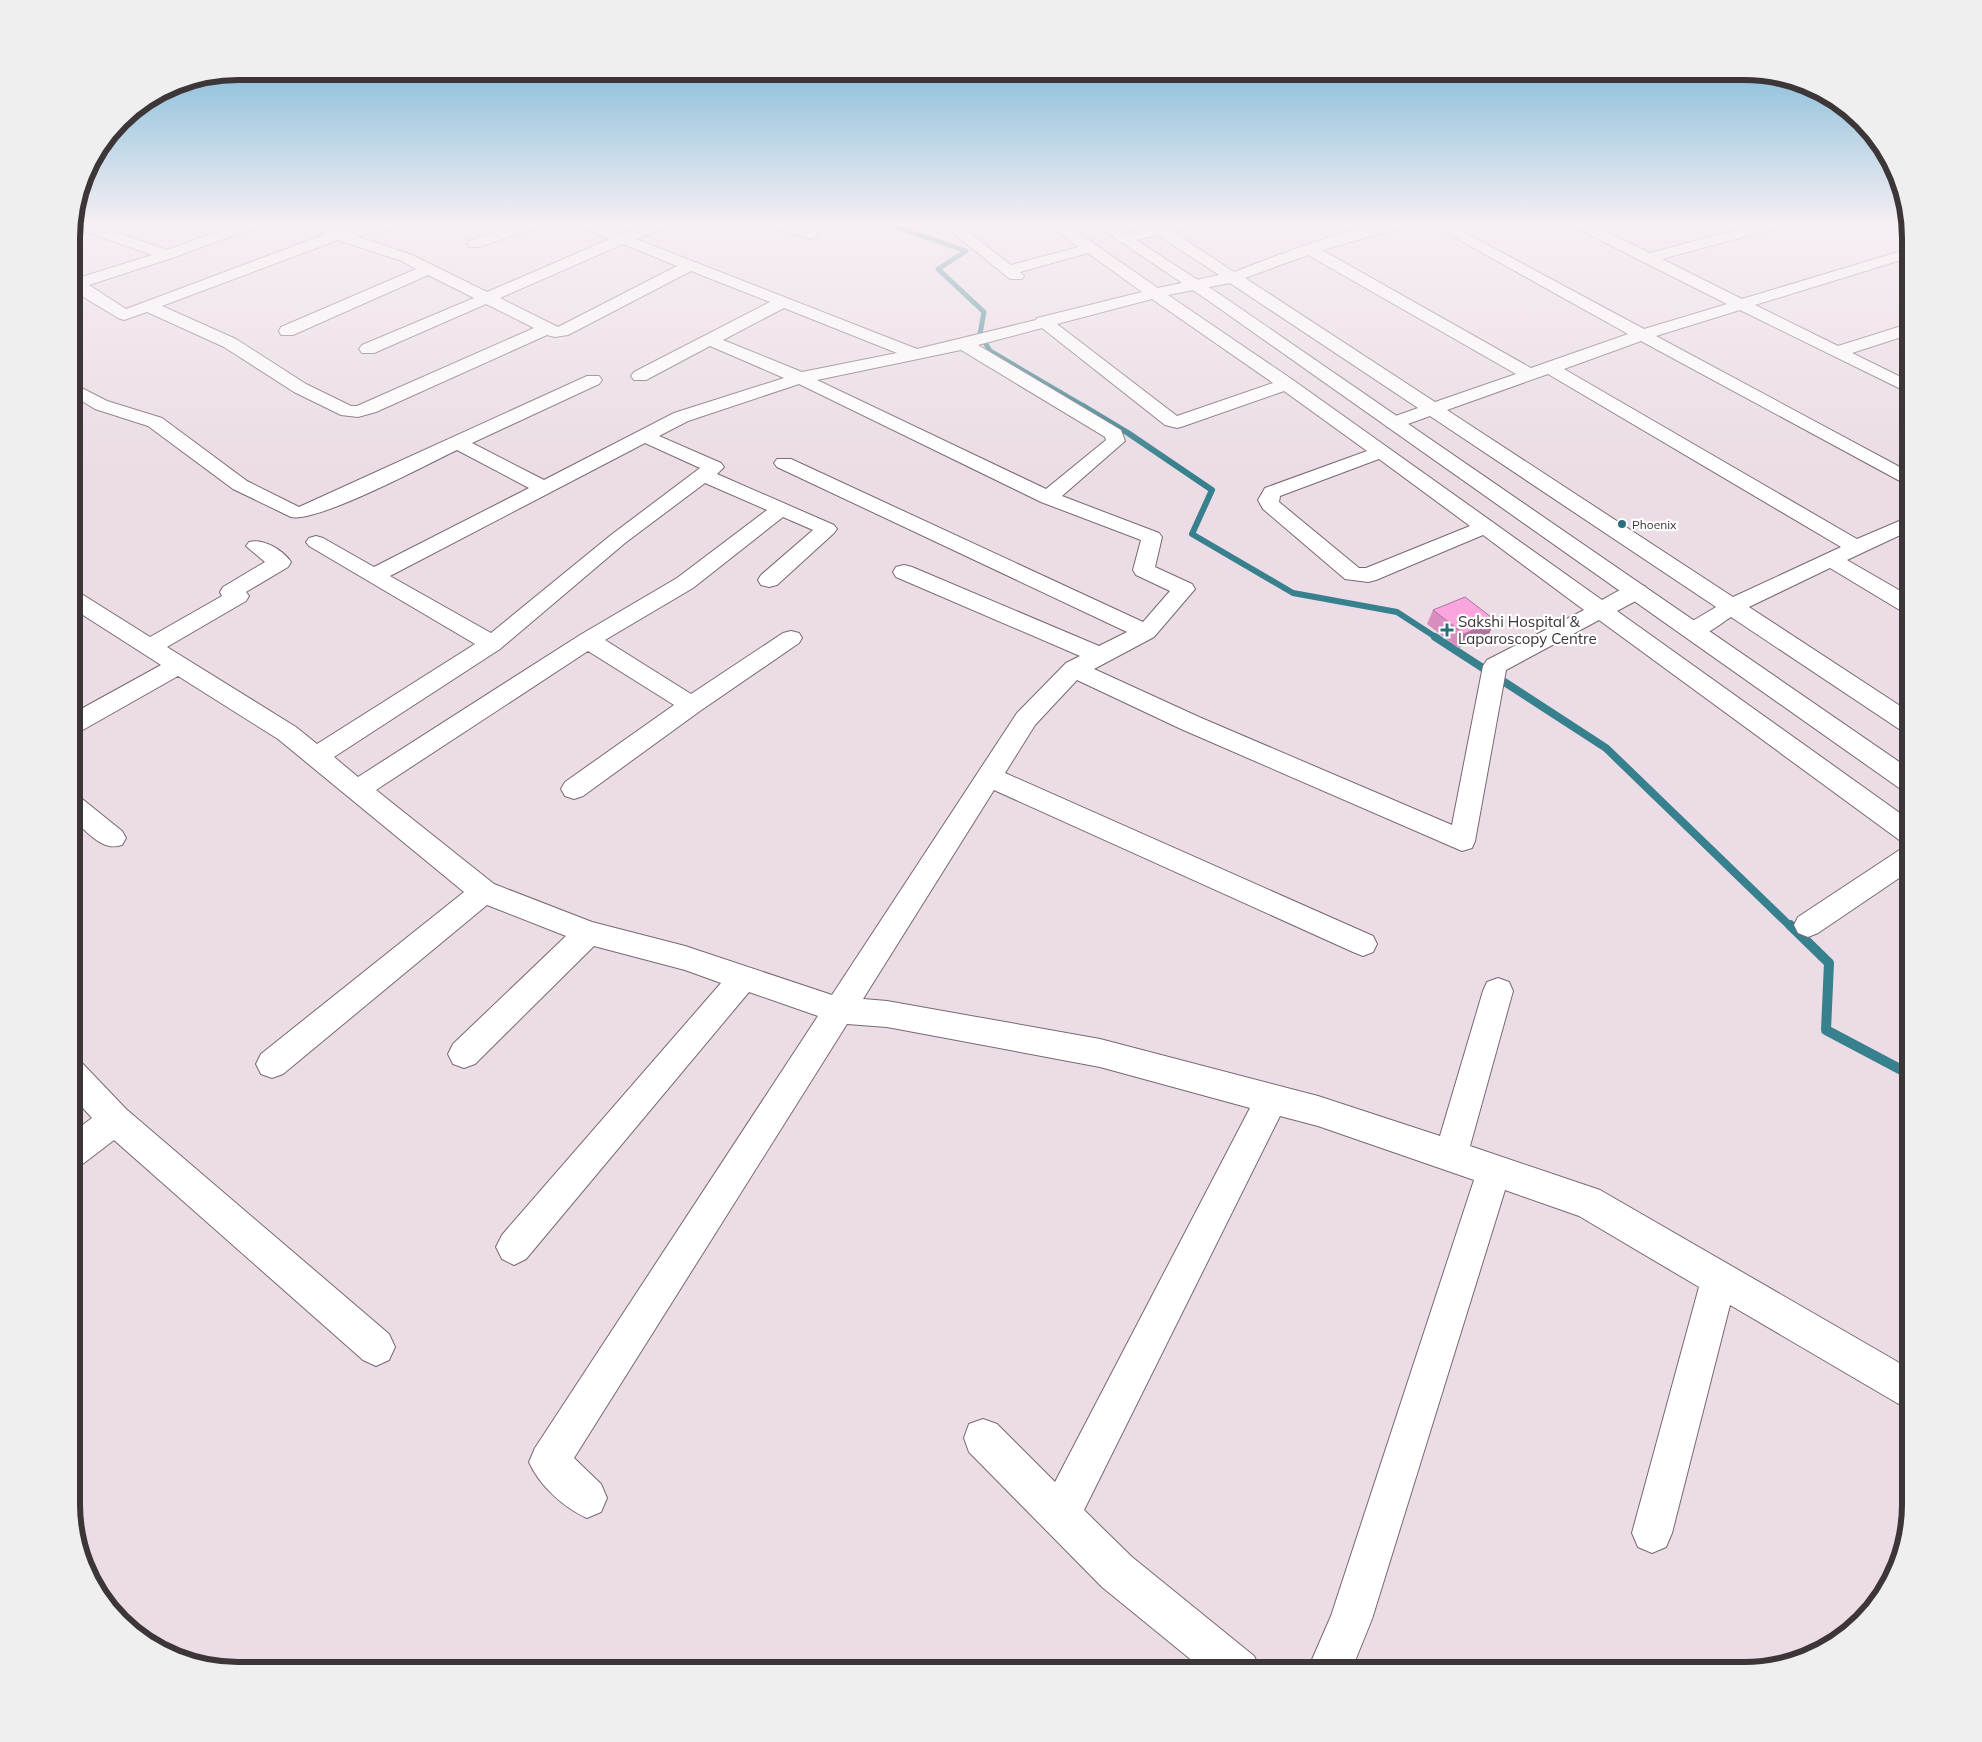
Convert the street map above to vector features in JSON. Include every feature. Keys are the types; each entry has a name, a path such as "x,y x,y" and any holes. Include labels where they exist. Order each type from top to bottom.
{"street":[{"path":"107,304 124,315 152,304"},
{"path":"287,331 348,304"},
{"path":"368,349 471,304"},
{"path":"499,304 555,332 562,331 614,304"},
{"path":"640,376 779,304"},
{"path":"789,304 916,354"},
{"path":"375,575 543,487 681,418 800,378 964,344 1108,304"},
{"path":"1173,304 1382,452 1902,828"},
{"path":"1223,304 1637,591 1902,778"},
{"path":"1277,304 1902,719"},
{"path":"1406,304 1530,375"},
{"path":"1589,304 1902,476"},
{"path":"1394,423 1645,334 1741,304"},
{"path":"1743,304 1902,384"},
{"path":"147,306 230,343 300,388 347,411 358,412 548,328"},
{"path":"1043,321 1172,421 1177,422 1287,384"},
{"path":"1838,352 1902,332"},
{"path":"587,1498 549,1462 988,776 1026,719 1074,669 1146,632 1184,589 1144,570 1152,536 1048,498 800,378 709,340"},
{"path":"964,344 1114,434 1116,441 1048,498"},
{"path":"1550,368 1857,548"},
{"path":"80,393 101,405 155,422 240,485 291,511 300,512 317,508 593,380"},
{"path":"316,757 492,644 618,539 714,468 644,436"},
{"path":"458,443 543,487"},
{"path":"1382,452 1272,492 1268,500 1270,505 1353,574 1358,575 1368,575 1485,527"},
{"path":"784,463 1146,632"},
{"path":"704,475 828,529 769,580"},
{"path":"357,790 588,640 685,583 782,508"},
{"path":"1692,631 1733,606 1902,526"},
{"path":"316,542 492,644"},
{"path":"149,647 238,596 231,592 280,562 256,546"},
{"path":"1831,560 1902,602"},
{"path":"904,572 1101,656"},
{"path":"1074,669 1190,723 1462,841 1492,694 1495,666 1637,591"},
{"path":"80,603 287,733 484,892 589,933 684,958 838,1010 887,1014 1100,1054 1272,1098 1452,1155 1588,1202 1902,1385"},
{"path":"574,789 691,705 791,638"},
{"path":"588,640 691,705"},
{"path":"80,721 179,665"},
{"path":"988,776 1363,944"},
{"path":"80,811 113,838"},
{"path":"1808,925 1902,862"},
{"path":"272,1064 484,892"},
{"path":"464,1054 589,933"},
{"path":"514,1247 743,978"},
{"path":"1452,1155 1498,991"},
{"path":"80,1083 115,1120 376,1347"},
{"path":"1060,1515 1272,1098"},
{"path":"80,1146 115,1120"},
{"path":"1333,1662 1351,1619 1494,1170"},
{"path":"1652,1533 1719,1279"},
{"path":"983,1438 1117,1572 1228,1662"}],"building":[{"path":"1465,597 1495,620 1464,634 1433,610"}],"waterway":[{"path":"976,304 984,312 980,334 990,351 1085,407"},
{"path":"1083,406 1128,433 1212,490 1192,534 1293,593 1397,612 1437,638"},
{"path":"1435,637 1606,748 1791,927"},
{"path":"1790,925 1829,963 1826,1030 1902,1070"}],"place":[{"name":"Phoenix","path":"1622,524"},
{"name":"Sakshi Hospital & Laparoscopy Centre","path":"1447,630"}]}
